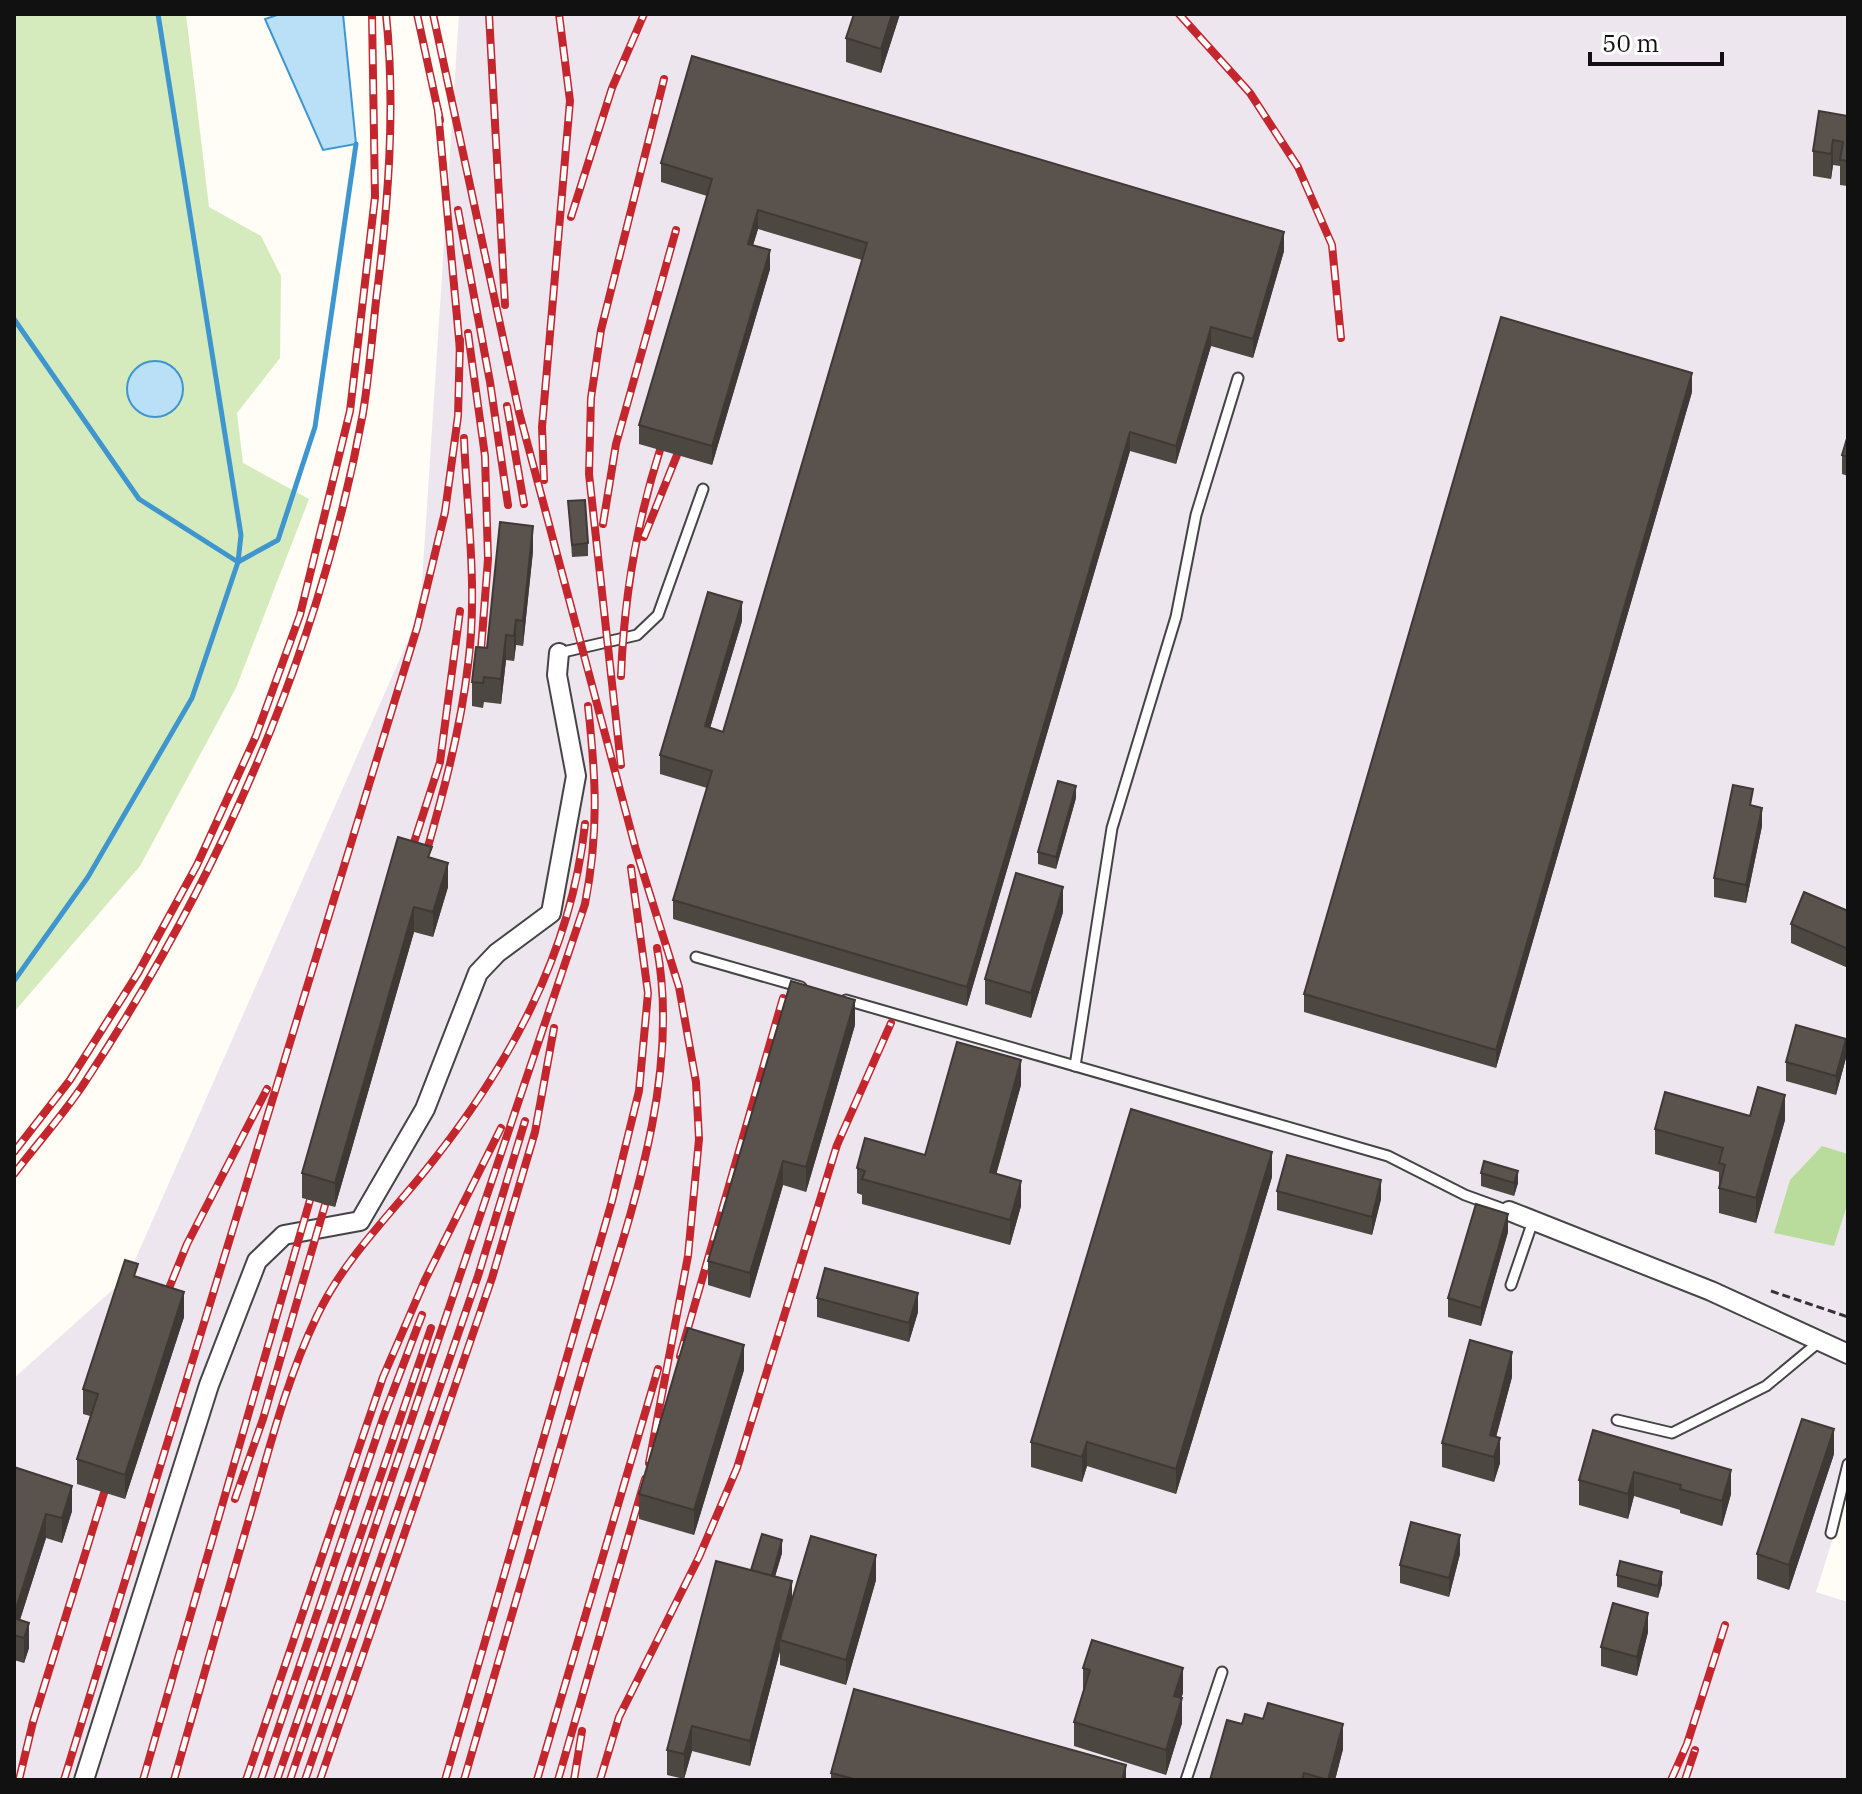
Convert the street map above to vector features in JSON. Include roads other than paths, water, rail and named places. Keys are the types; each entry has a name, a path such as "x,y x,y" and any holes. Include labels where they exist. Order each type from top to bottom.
{"street":[{"path":"84,1780 209,1385 257,1261 284,1235 360,1221 425,1109 478,973 497,953 551,913 576,776 557,675 559,653"},
{"path":"1509,1211 1711,1291 1848,1354"}],"lane":[{"path":"1075,1066 1112,828 1176,617 1196,515 1238,378"},
{"path":"559,653 637,635 658,615 703,489"},
{"path":"696,957 818,992"},
{"path":"833,997 1388,1156 1465,1195 1509,1211"},
{"path":"1511,1285 1533,1221"},
{"path":"1617,1420 1672,1433 1766,1386 1819,1342"},
{"path":"1831,1533 1848,1464"},
{"path":"1186,1780 1222,1672"}],"water":[{"path":"280,14 343,14 356,144 323,150 265,19"},
{"path":"155,361 175,369 183,389 175,409 155,417 135,409 127,389 135,369"}],"waterway":[{"path":"14,981 88,877 192,698 238,562 241,535 158,14"},
{"path":"14,319 139,499 238,562 278,540 315,427 356,144"}],"railway":[{"path":"14,1152 70,1080 138,973 197,865 256,736 300,615 350,411 375,197 372,14"},
{"path":"14,1174 83,1085 178,928 257,763 291,678 320,591 344,503 369,371 389,158 390,86 386,14"},
{"path":"417,14 440,120"},
{"path":"433,14 519,412 636,850 679,987 696,1082 699,1139 688,1256 649,1463"},
{"path":"489,14 505,305"},
{"path":"544,480 542,427 570,101 559,14"},
{"path":"571,217 612,88 644,14"},
{"path":"1179,14 1250,93 1298,167 1332,245 1341,338"},
{"path":"621,765 589,474 591,398 601,330 664,79"},
{"path":"438,111 460,350"},
{"path":"458,210 490,382 508,505"},
{"path":"603,524 616,444 676,230"},
{"path":"468,333 485,456 488,559 480,663"},
{"path":"64,1780 417,628 445,512 458,416 460,340"},
{"path":"507,406 524,504"},
{"path":"422,868 455,742 471,637 472,580 464,438"},
{"path":"621,676 633,562 644,506 660,450"},
{"path":"644,537 677,455"},
{"path":"407,864 440,762 460,611"},
{"path":"290,1780 585,904 595,805 588,706"},
{"path":"174,1780 272,1437 306,1340 340,1277 366,1240 455,1132 508,1051 550,965 566,920 585,824"},
{"path":"445,1780 612,1201 639,1091 648,993 631,868"},
{"path":"464,1780 644,1163 662,1055 663,1001 657,948"},
{"path":"680,1356 783,998"},
{"path":"600,1780 619,1717 699,1557 737,1468 837,1145 891,1023"},
{"path":"320,1780 492,1278 535,1132 554,1028"},
{"path":"161,1308 187,1244 267,1089"},
{"path":"305,1780 478,1276 525,1121"},
{"path":"246,1780 383,1377 425,1280 501,1128"},
{"path":"143,1780 310,1200"},
{"path":"235,1499 263,1419 325,1205"},
{"path":"261,1780 383,1418 422,1315"},
{"path":"277,1780 431,1328"},
{"path":"537,1780 658,1369"},
{"path":"558,1780 645,1479"},
{"path":"19,1780 33,1722 104,1493"},
{"path":"1671,1780 1687,1744 1725,1625"},
{"path":"574,1780 582,1731"},
{"path":"1685,1780 1695,1750"}]}
